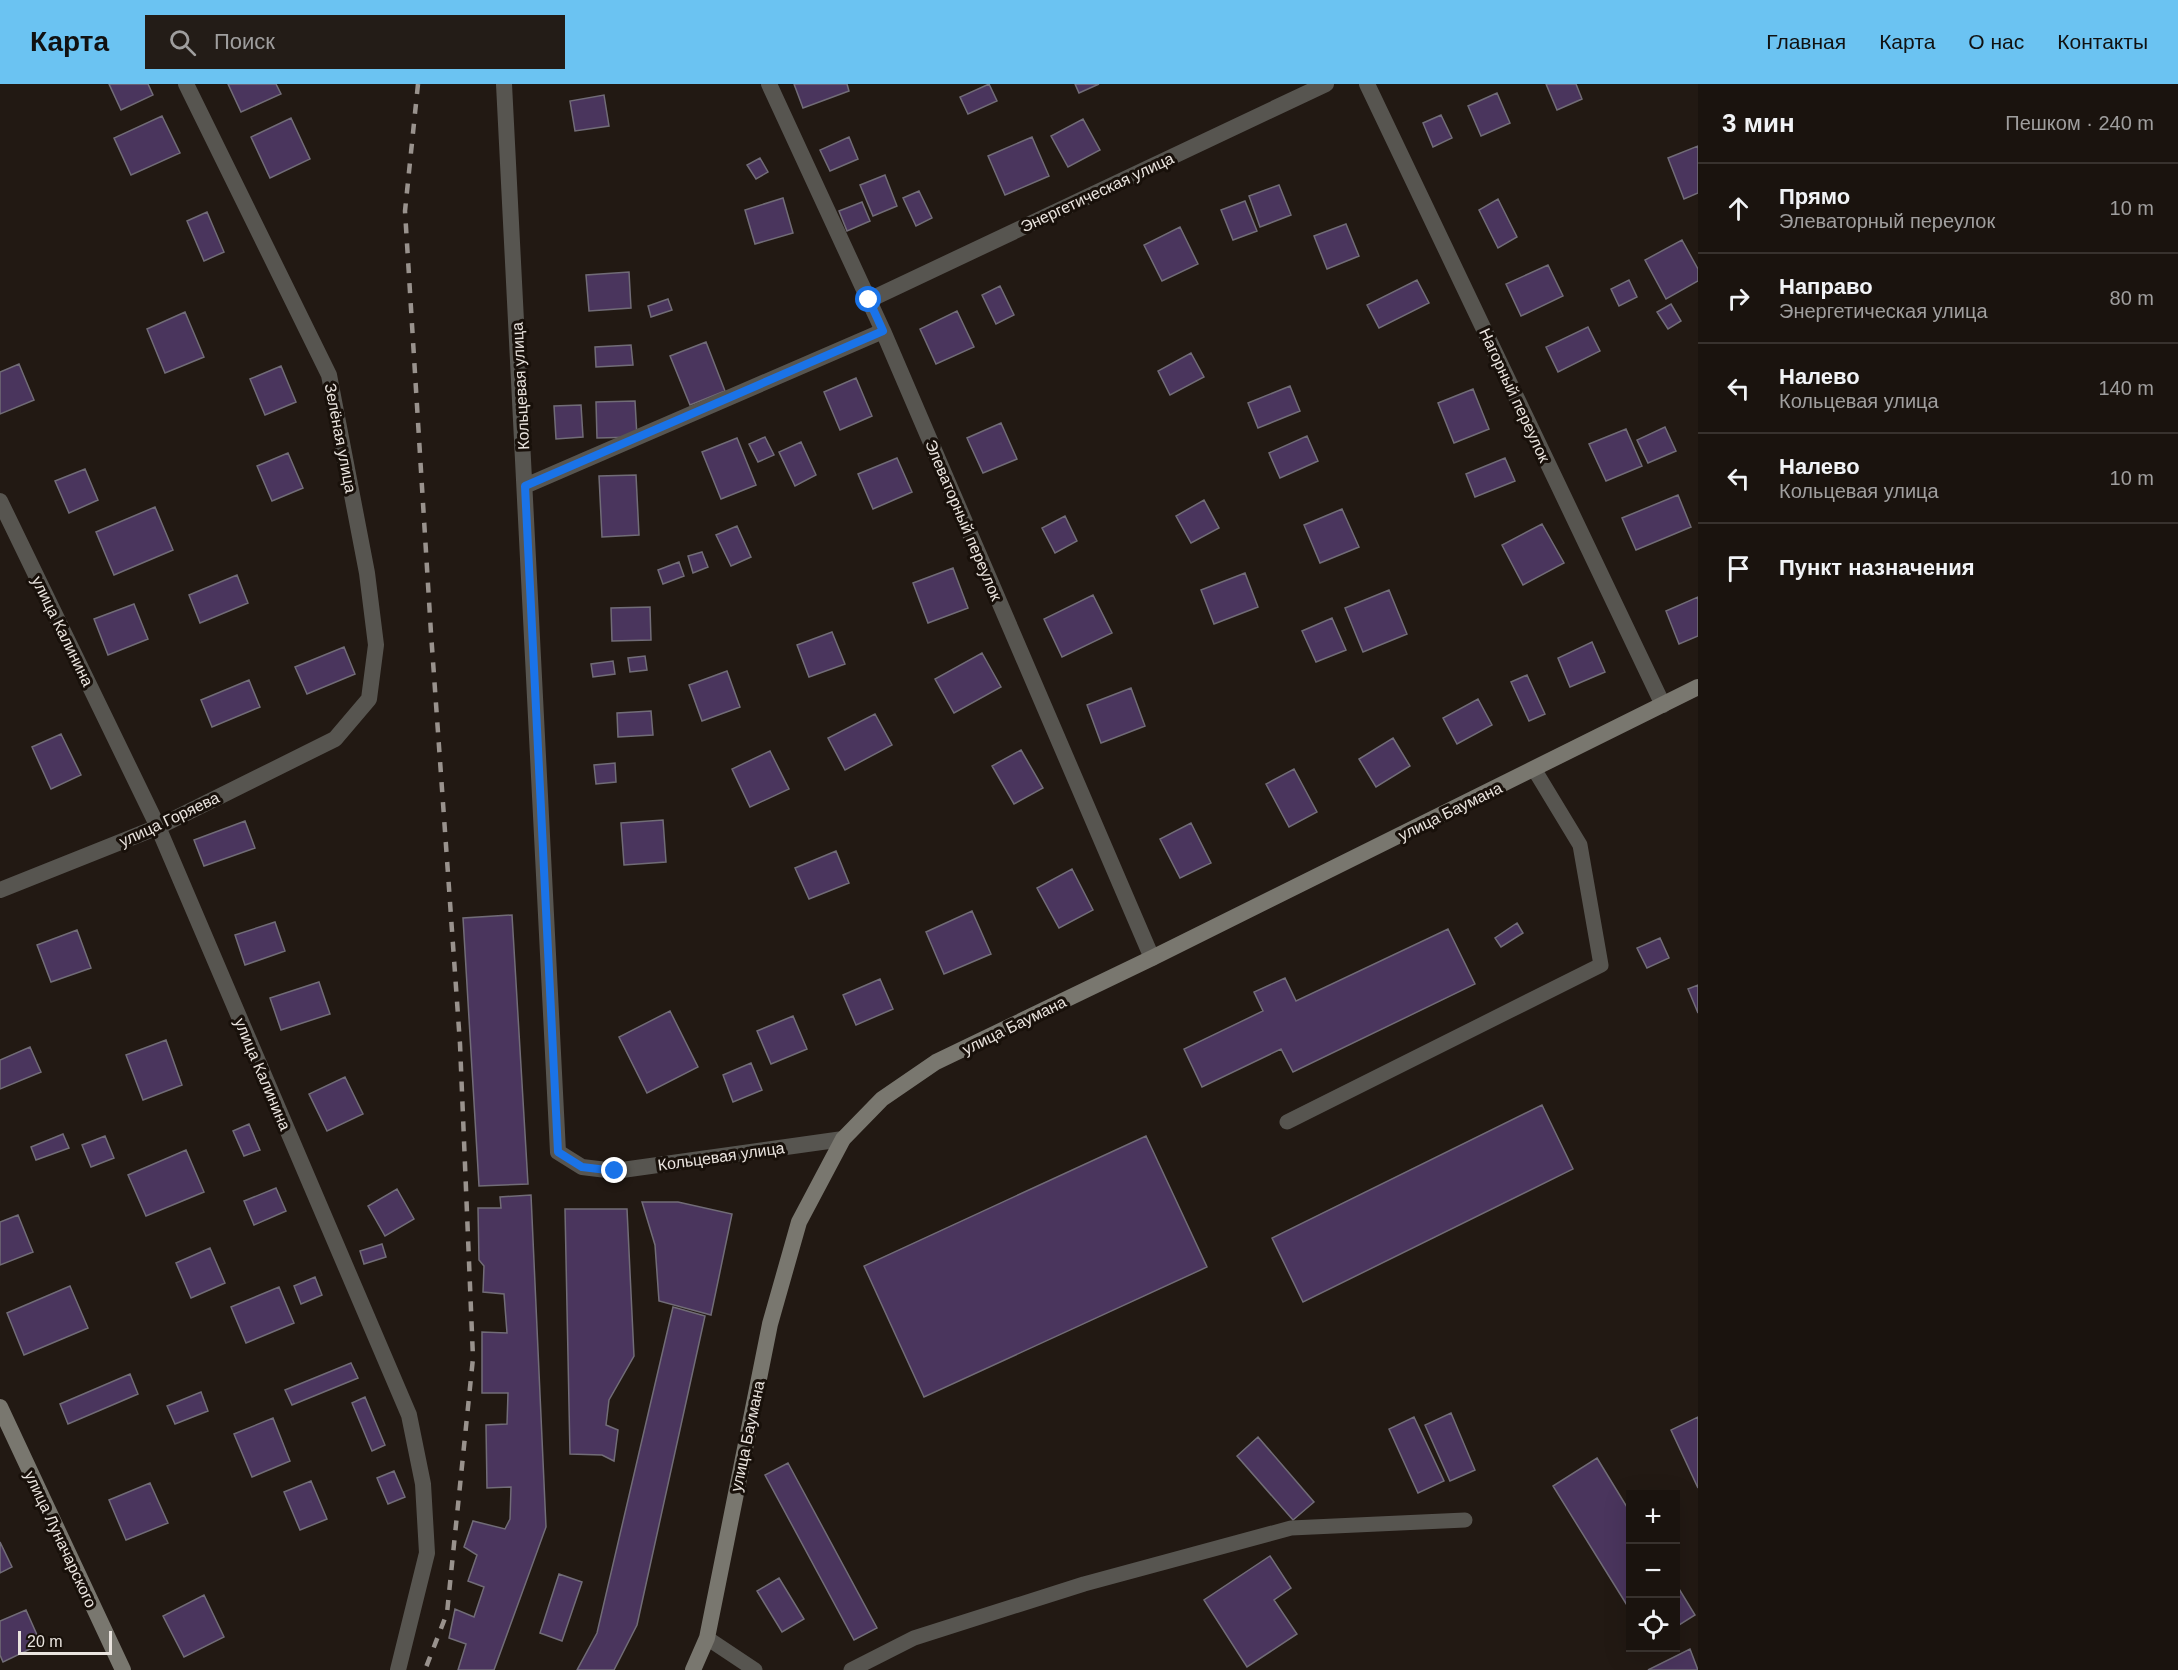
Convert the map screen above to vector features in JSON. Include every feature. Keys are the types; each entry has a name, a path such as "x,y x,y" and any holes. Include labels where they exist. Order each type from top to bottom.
{"main road":[{"name":"улица Баумана","path":"693,1670 707,1638 770,1324 799,1221 843,1139 882,1098 936,1062 1152,958 1698,687"},
{"name":"улица Луначарского","path":"0,1407 123,1670"}],"street":[{"name":"Зелёная улица","path":"186,84 329,375 367,573 376,645 369,699 335,739"},
{"name":"Кольцевая улица","path":"504,84 558,1152 582,1167 615,1171 843,1139"},
{"name":"Элеваторный переулок","path":"770,84 883,331 1152,958"},
{"name":"Энергетическая улица","path":"869,300 1326,84"},
{"name":"Нагорный переулок","path":"1367,84 1663,705"},
{"path":"525,486 883,331"},
{"name":"улица Калинина","path":"0,501 158,827 409,1415 423,1484 427,1552 398,1670"},
{"name":"улица Горяева","path":"0,890 158,827 335,739"}],"lane":[{"path":"1287,1122 1601,965 1580,845 1534,769"},
{"path":"851,1670 914,1638 1084,1584 1290,1528 1465,1520"},
{"path":"707,1638 755,1670"}],"building":[{"path":"109,84 148,84 153,95 121,110"},
{"path":"228,84 276,84 281,94 241,112"},
{"path":"794,84 847,84 849,91 803,108"},
{"path":"989,84 997,101 968,114 960,97"},
{"path":"1075,84 1099,84 1079,93"},
{"path":"1546,84 1576,84 1582,99 1557,110"},
{"path":"1497,93 1510,123 1481,136 1468,106"},
{"path":"604,95 609,126 575,131 570,101"},
{"path":"1441,115 1452,138 1433,147 1423,123"},
{"path":"162,116 180,153 131,175 114,138"},
{"path":"291,118 310,159 270,178 251,137"},
{"path":"1083,119 1100,150 1068,167 1051,136"},
{"path":"849,137 858,159 830,171 820,150"},
{"path":"1032,137 1049,176 1005,195 988,156"},
{"path":"1698,146 1698,193 1684,199 1668,158"},
{"path":"760,158 768,172 756,179 747,165"},
{"path":"885,175 897,206 873,216 860,185"},
{"path":"1279,185 1291,215 1260,227 1249,196"},
{"path":"919,191 932,218 916,226 903,198"},
{"path":"783,198 793,233 755,244 745,210"},
{"path":"1498,199 1517,237 1498,248 1479,210"},
{"path":"1245,201 1257,231 1233,240 1221,210"},
{"path":"862,202 870,221 847,231 839,211"},
{"path":"207,212 224,252 204,261 187,221"},
{"path":"1346,224 1359,256 1327,269 1314,236"},
{"path":"1180,227 1198,264 1162,281 1144,245"},
{"path":"1682,240 1698,269 1698,281 1666,299 1645,260"},
{"path":"1548,265 1563,296 1521,316 1506,284"},
{"path":"629,272 631,308 589,311 586,275"},
{"path":"1417,280 1429,303 1379,328 1367,305"},
{"path":"1629,280 1637,297 1619,306 1611,289"},
{"path":"1000,286 1014,315 996,324 982,295"},
{"path":"668,299 672,310 651,317 648,306"},
{"path":"1671,304 1681,321 1668,329 1657,312"},
{"path":"957,311 974,347 936,364 920,329"},
{"path":"185,312 204,357 165,373 147,329"},
{"path":"1588,327 1600,351 1558,372 1546,347"},
{"path":"706,342 725,391 690,405 670,356"},
{"path":"631,345 633,365 596,367 595,347"},
{"path":"1191,353 1204,377 1170,395 1158,371"},
{"path":"19,364 34,400 0,414 0,372"},
{"path":"281,366 296,402 265,415 250,379"},
{"path":"856,378 872,416 840,430 824,392"},
{"path":"1290,386 1300,411 1258,428 1248,403"},
{"path":"1473,389 1489,429 1454,443 1438,403"},
{"path":"635,401 637,437 597,438 596,402"},
{"path":"581,405 583,437 556,439 554,406"},
{"path":"1001,423 1017,459 983,473 967,438"},
{"path":"1665,427 1676,451 1648,463 1637,440"},
{"path":"1626,429 1642,466 1606,481 1589,444"},
{"path":"1307,436 1318,461 1280,478 1269,453"},
{"path":"765,437 774,455 758,462 749,444"},
{"path":"737,438 756,485 721,499 702,452"},
{"path":"801,442 816,475 795,486 779,452"},
{"path":"288,453 303,488 272,501 257,466"},
{"path":"897,458 912,492 873,509 858,474"},
{"path":"1505,458 1515,481 1475,497 1466,474"},
{"path":"85,469 98,500 69,513 55,481"},
{"path":"636,475 639,535 602,537 599,476"},
{"path":"1678,495 1691,527 1636,550 1622,518"},
{"path":"1204,500 1219,528 1191,543 1176,516"},
{"path":"155,507 173,550 114,575 96,532"},
{"path":"1342,509 1359,547 1320,563 1304,525"},
{"path":"1065,516 1077,541 1055,553 1042,528"},
{"path":"1542,524 1564,563 1523,585 1502,545"},
{"path":"737,526 751,557 731,566 716,535"},
{"path":"702,552 708,567 693,573 688,556"},
{"path":"679,562 684,576 663,584 658,570"},
{"path":"953,568 968,608 928,623 913,583"},
{"path":"1245,573 1258,607 1214,624 1201,590"},
{"path":"237,575 248,603 200,623 189,595"},
{"path":"1389,590 1407,634 1363,652 1345,608"},
{"path":"1093,595 1112,633 1062,657 1044,619"},
{"path":"1698,597 1698,636 1679,644 1666,611"},
{"path":"134,604 148,639 108,655 94,619"},
{"path":"650,607 651,640 612,641 611,608"},
{"path":"1332,618 1346,650 1316,662 1302,631"},
{"path":"832,632 845,664 809,677 797,645"},
{"path":"1592,642 1605,672 1570,687 1558,658"},
{"path":"344,647 355,674 307,694 295,667"},
{"path":"982,653 1001,687 954,713 935,679"},
{"path":"645,656 647,670 630,672 628,658"},
{"path":"613,661 615,674 593,677 591,664"},
{"path":"727,671 740,707 702,721 689,685"},
{"path":"1527,675 1545,714 1529,721 1511,682"},
{"path":"249,680 260,707 212,727 201,700"},
{"path":"1131,688 1145,726 1101,743 1087,705"},
{"path":"1478,699 1492,725 1457,744 1443,718"},
{"path":"651,711 653,735 618,737 617,713"},
{"path":"875,714 892,745 845,770 828,738"},
{"path":"61,734 81,775 51,789 32,747"},
{"path":"1393,738 1410,766 1376,787 1359,759"},
{"path":"1021,750 1043,788 1014,804 992,766"},
{"path":"770,751 789,789 750,807 732,769"},
{"path":"615,763 616,782 596,784 594,765"},
{"path":"1294,769 1317,812 1289,827 1266,784"},
{"path":"663,820 666,862 624,865 621,823"},
{"path":"245,821 255,848 204,866 194,840"},
{"path":"1191,823 1211,863 1180,878 1160,839"},
{"path":"836,851 849,883 809,899 795,868"},
{"path":"1072,869 1093,910 1059,928 1037,888"},
{"path":"972,911 991,954 944,974 926,932"},
{"path":"512,915 528,1184 479,1186 463,918"},
{"path":"275,922 285,951 245,965 235,935"},
{"path":"1517,923 1523,933 1501,947 1495,938"},
{"path":"1448,929 1475,984 1293,1072 1281,1049 1202,1087 1184,1049 1263,1011 1254,992 1285,978 1296,1001"},
{"path":"77,930 91,968 51,982 37,945"},
{"path":"1660,938 1669,958 1647,968 1637,948"},
{"path":"880,979 893,1009 856,1025 843,995"},
{"path":"319,982 330,1014 281,1030 270,998"},
{"path":"1698,985 1698,1013 1688,989"},
{"path":"670,1011 698,1067 647,1093 619,1037"},
{"path":"793,1016 807,1049 771,1064 757,1031"},
{"path":"166,1040 182,1085 143,1100 126,1055"},
{"path":"30,1047 41,1072 0,1089 0,1060"},
{"path":"751,1063 762,1090 733,1102 723,1075"},
{"path":"345,1077 363,1114 327,1131 309,1094"},
{"path":"1542,1105 1573,1169 1303,1302 1272,1238"},
{"path":"249,1124 260,1150 244,1156 233,1131"},
{"path":"63,1134 69,1148 36,1160 31,1147"},
{"path":"105,1136 114,1158 91,1167 82,1145"},
{"path":"1146,1136 1207,1267 924,1397 864,1266"},
{"path":"186,1150 204,1192 146,1216 128,1175"},
{"path":"276,1188 286,1211 254,1225 244,1201"},
{"path":"397,1189 414,1219 385,1236 368,1206"},
{"path":"531,1195 546,1527 494,1670 458,1670 466,1644 449,1638 455,1609 474,1617 484,1587 468,1581 477,1555 464,1547 473,1521 505,1529 510,1519 511,1487 487,1488 486,1425 507,1424 508,1393 482,1393 482,1332 507,1333 504,1294 483,1292 484,1266 479,1260 478,1208 501,1208 500,1197"},
{"path":"642,1202 678,1202 732,1214 711,1315 659,1301 655,1245"},
{"path":"565,1209 627,1209 634,1356 609,1400 606,1425 618,1430 614,1461 602,1455 570,1454"},
{"path":"18,1215 33,1252 0,1265 0,1222"},
{"path":"382,1244 386,1257 364,1264 360,1251"},
{"path":"210,1248 225,1283 191,1298 176,1263"},
{"path":"315,1277 322,1295 301,1304 294,1286"},
{"path":"70,1286 88,1328 24,1355 7,1313"},
{"path":"279,1287 294,1323 246,1343 231,1307"},
{"path":"673,1307 705,1316 637,1625 614,1670 577,1670 597,1633"},
{"path":"351,1363 358,1378 292,1405 285,1390"},
{"path":"130,1374 138,1394 68,1424 60,1404"},
{"path":"201,1392 208,1411 175,1424 167,1406"},
{"path":"365,1397 385,1445 372,1451 352,1403"},
{"path":"1451,1413 1475,1470 1450,1481 1425,1425"},
{"path":"1414,1417 1444,1481 1418,1493 1389,1429"},
{"path":"1698,1417 1698,1488 1671,1430"},
{"path":"273,1418 290,1461 252,1477 234,1434"},
{"path":"1258,1437 1314,1502 1293,1520 1237,1456"},
{"path":"1597,1458 1626,1505 1626,1604 1553,1486"},
{"path":"788,1463 877,1628 854,1640 765,1475"},
{"path":"394,1471 405,1497 388,1504 377,1478"},
{"path":"311,1481 327,1519 300,1530 284,1492"},
{"path":"150,1483 168,1523 126,1540 109,1500"},
{"path":"0,1542 12,1567 0,1573"},
{"path":"1270,1556 1291,1588 1274,1600 1297,1634 1247,1667 1204,1600"},
{"path":"559,1574 582,1582 562,1641 540,1633"},
{"path":"779,1578 804,1619 782,1632 757,1591"},
{"path":"1680,1591 1695,1615 1680,1624"},
{"path":"204,1595 224,1637 184,1657 163,1616"},
{"path":"26,1610 41,1644 3,1662 0,1655 0,1621"},
{"path":"1690,1649 1698,1670 1648,1670"}],"railway":[{"path":"418,84 405,211 431,633 460,1044 473,1358 447,1613 425,1670"}],"route":[{"path":"615,1171 582,1167 558,1152 525,486 883,331 869,300"}]}
